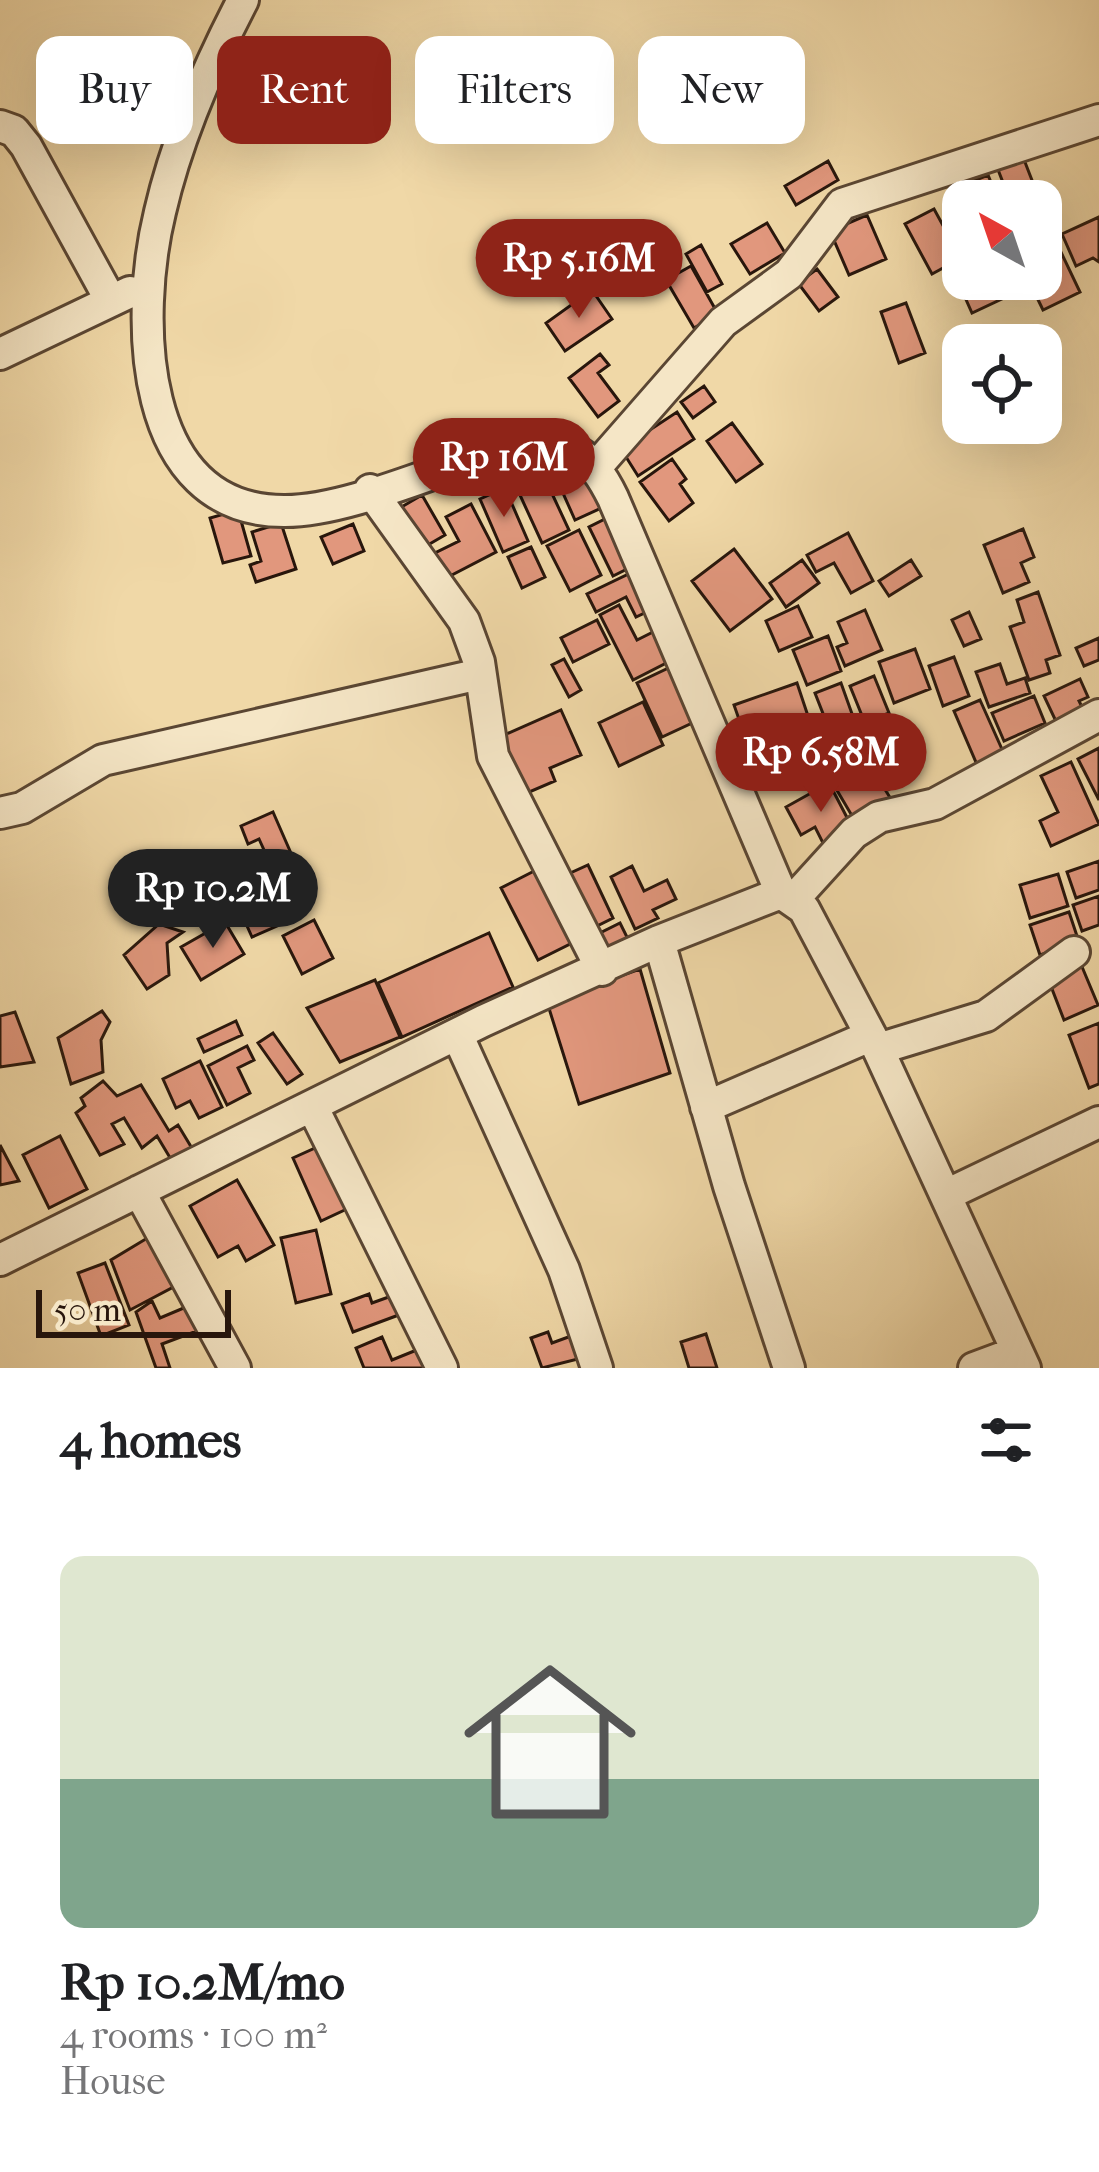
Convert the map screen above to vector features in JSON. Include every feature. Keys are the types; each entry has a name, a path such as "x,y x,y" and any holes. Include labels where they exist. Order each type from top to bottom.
{"street":[{"path":"243,0 176,156 147,284 161,421 190,473 234,499 282,512 548,440 580,449 597,466 787,896 873,1043 1021,1360 974,1368"},
{"path":"597,466 723,322 789,274 842,204 1099,120"},
{"path":"0,126 14,130 26,146 111,301"},
{"path":"0,355 147,284"},
{"path":"370,490 464,621 480,674 494,757 602,970"},
{"path":"0,813 22,808 103,760 480,674"},
{"path":"0,1260 658,940 787,896 854,833 879,817 934,804 1099,716"},
{"path":"658,940 789,1368"},
{"path":"706,1107 873,1043 986,1016 1074,952"},
{"path":"457,1034 564,1270 597,1368"},
{"path":"312,1106 442,1368"},
{"path":"946,1195 1099,1122"},
{"path":"139,1191 235,1368"}],"building":[{"path":"1023,157 1032,180 1002,180 997,167"},
{"path":"828,161 838,180 796,205 785,186"},
{"path":"934,209 942,224 942,269 932,274 905,224"},
{"path":"867,215 886,259 849,275 830,231"},
{"path":"1099,217 1099,262 1093,258 1076,266 1062,234"},
{"path":"767,223 785,253 750,274 731,244"},
{"path":"701,245 722,284 707,292 686,254"},
{"path":"1062,254 1080,292 1043,310 1038,300 1062,300"},
{"path":"691,266 718,314 694,328 666,280"},
{"path":"817,269 838,297 819,311 798,283"},
{"path":"592,290 612,319 565,351 546,323"},
{"path":"966,300 1000,300 972,313"},
{"path":"906,303 925,353 899,363 881,312"},
{"path":"600,354 609,365 598,373 619,401 598,417 569,378"},
{"path":"704,386 715,402 693,418 681,402"},
{"path":"677,412 694,439 638,476 621,449"},
{"path":"732,423 762,464 736,482 707,441"},
{"path":"587,458 608,505 575,520 554,473"},
{"path":"672,459 686,479 680,484 693,503 669,521 640,482"},
{"path":"541,470 569,530 542,543 514,482"},
{"path":"505,488 528,541 503,552 480,499"},
{"path":"422,495 445,535 421,549 398,509"},
{"path":"471,504 496,552 448,577 435,553 459,541 446,517"},
{"path":"238,510 251,556 223,563 210,518"},
{"path":"615,514 639,563 613,576 589,527"},
{"path":"281,523 296,569 256,582 250,565 261,561 252,532"},
{"path":"353,524 364,551 333,564 321,537"},
{"path":"1023,529 1034,557 1021,563 1029,582 1003,593 984,545"},
{"path":"579,530 601,575 570,591 547,546"},
{"path":"848,533 873,581 851,593 834,563 816,572 807,555"},
{"path":"531,547 545,577 522,588 508,557"},
{"path":"734,549 772,599 730,631 692,581"},
{"path":"802,560 819,583 786,607 770,583"},
{"path":"911,560 921,576 889,596 879,581"},
{"path":"639,569 657,607 636,617 626,597 596,612 587,594"},
{"path":"1038,592 1060,655 1046,660 1050,673 1029,680 1010,627 1024,622 1017,600"},
{"path":"619,605 637,640 659,629 674,659 633,680 600,615"},
{"path":"798,606 812,637 779,651 766,621"},
{"path":"865,610 882,650 845,666 837,647 847,643 838,622"},
{"path":"969,612 981,639 964,646 952,620"},
{"path":"597,620 609,644 573,662 561,638"},
{"path":"828,636 841,671 807,685 793,650"},
{"path":"1099,638 1099,660 1084,666 1076,648"},
{"path":"915,649 930,689 894,703 879,662"},
{"path":"954,657 969,696 943,706 929,666"},
{"path":"564,659 581,690 569,697 552,665"},
{"path":"679,663 705,717 662,737 637,683"},
{"path":"1000,664 1007,684 1025,678 1030,693 989,707 976,672"},
{"path":"874,676 889,713 865,723 850,686"},
{"path":"1080,679 1088,697 1079,701 1088,719 1061,732 1044,696"},
{"path":"797,683 821,755 783,767 774,740 749,748 734,705"},
{"path":"841,683 856,725 831,734 815,693"},
{"path":"1034,696 1045,723 1004,741 992,713"},
{"path":"980,700 1005,756 978,767 954,711"},
{"path":"643,702 663,745 619,766 599,723"},
{"path":"561,710 581,755 550,768 555,781 520,796 495,739"},
{"path":"870,734 899,784 886,791 894,804 858,826 828,775 837,770 830,759"},
{"path":"1099,748 1099,800 1078,759"},
{"path":"1071,762 1099,824 1051,846 1040,821 1058,812 1041,776"},
{"path":"829,783 853,829 824,845 815,827 801,835 786,807"},
{"path":"273,812 290,851 269,861 259,839 248,844 241,826"},
{"path":"1099,861 1099,890 1076,898 1067,872"},
{"path":"588,865 613,918 591,929 566,875"},
{"path":"544,866 580,939 538,960 501,888"},
{"path":"632,866 644,891 667,880 676,899 653,910 658,918 635,929 611,877"},
{"path":"1058,874 1068,906 1030,918 1020,885"},
{"path":"276,883 281,893 265,900 277,926 252,937 243,917 234,920 228,905"},
{"path":"1099,896 1099,925 1082,931 1073,905"},
{"path":"1069,912 1079,942 1040,955 1030,925"},
{"path":"314,920 333,958 302,974 283,936"},
{"path":"225,922 244,954 201,980 181,947"},
{"path":"620,923 629,941 601,956 592,937"},
{"path":"159,924 183,932 167,943 169,975 147,989 124,955"},
{"path":"489,933 513,987 402,1037 378,983"},
{"path":"1080,962 1098,1005 1064,1020 1047,976"},
{"path":"640,969 670,1073 579,1104 547,1002"},
{"path":"375,980 400,1037 340,1062 307,1008"},
{"path":"102,1011 110,1022 101,1040 103,1072 71,1084 58,1038"},
{"path":"15,1012 34,1062 0,1067 0,1016"},
{"path":"236,1021 242,1035 204,1052 198,1039"},
{"path":"1099,1023 1099,1084 1089,1088 1069,1035"},
{"path":"273,1033 302,1074 287,1084 258,1043"},
{"path":"247,1046 254,1060 238,1068 250,1093 227,1105 208,1066"},
{"path":"200,1061 222,1107 199,1118 190,1101 176,1108 163,1079"},
{"path":"103,1081 117,1096 141,1085 169,1131 178,1125 193,1150 172,1161 157,1136 142,1148 124,1118 112,1124 124,1144 100,1155 76,1113 85,1106 81,1098"},
{"path":"60,1136 87,1189 49,1208 23,1155"},
{"path":"324,1144 351,1207 321,1221 293,1158"},
{"path":"0,1145 19,1181 0,1185"},
{"path":"237,1180 274,1245 246,1261 238,1246 218,1257 190,1206"},
{"path":"316,1230 331,1294 296,1303 281,1238"},
{"path":"154,1234 179,1284 130,1310 111,1260"},
{"path":"105,1263 129,1325 101,1336 78,1273"},
{"path":"369,1294 372,1303 397,1294 404,1313 353,1332 342,1304"},
{"path":"152,1301 160,1318 186,1307 197,1331 162,1344 170,1368 156,1368 136,1312"},
{"path":"548,1332 552,1343 582,1332 590,1356 542,1368 531,1338"},
{"path":"706,1334 717,1368 689,1368 681,1342"},
{"path":"382,1337 392,1360 424,1347 433,1368 364,1368 356,1348"}]}
